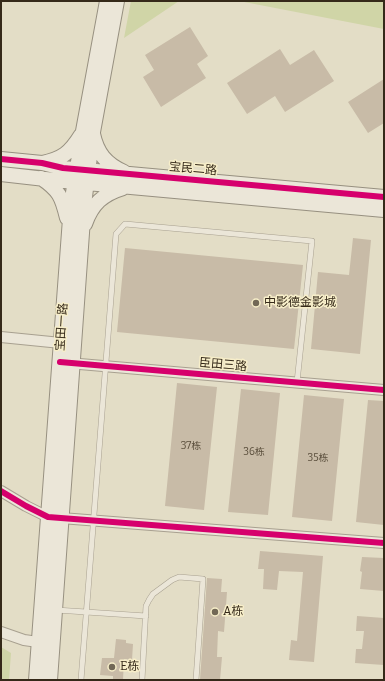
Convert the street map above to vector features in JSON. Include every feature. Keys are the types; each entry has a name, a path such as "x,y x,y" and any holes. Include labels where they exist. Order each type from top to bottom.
{"main road":[{"name":"宝田一路","path":"50,680 46,643 75,235 71,204 81,176 107,1"},
{"name":"宝田一路","path":"88,131 117,1"},
{"path":"41,178 54,187 59,194 75,235 100,199 128,180 121,170 105,160 88,131 65,155 42,163"},
{"name":"宝民二路","path":"1,159 42,163 63,168 81,176"},
{"name":"宝民二路","path":"1,174 41,178 81,176 204,187 384,210"},
{"name":"宝民二路","path":"204,187 384,197"},
{"name":"宝田一路","path":"66,363 61,343 75,235"},
{"name":"宝田一路","path":"36,680 55,610 55,517"}],"street":[{"path":"1,337 61,343"},
{"name":"臣田三路","path":"66,363 384,390"},
{"path":"1,491 26,506 55,517 384,543"},
{"path":"1,632 8,636 24,640 46,643"}],"lane":[{"path":"81,680 116,234 125,224 312,241 297,382"},
{"path":"142,680 146,606 153,594 172,580 179,577 204,578 196,680"},
{"path":"55,610 146,616"}],"green space":[{"path":"131,1 179,1 124,38"},
{"path":"239,1 384,1 384,29"},
{"path":"1,647 11,653 9,680 1,680"}],"building":[{"path":"190,27 208,56 197,64 206,78 161,107 143,77 154,70 145,55"},
{"path":"280,49 290,65 314,50 334,81 285,112 275,96 247,114 227,83"},
{"path":"384,79 384,123 368,133 348,102"},
{"path":"353,238 371,240 360,354 311,349 318,272 349,275"},
{"path":"125,248 303,265 294,349 117,332"},
{"path":"177,383 217,387 204,510 165,506"},
{"path":"241,389 280,393 268,515 228,512"},
{"path":"304,395 344,399 332,521 292,517"},
{"path":"368,400 384,401 384,525 356,522"},
{"path":"260,551 323,556 314,662 289,660 291,640 297,641 303,572 279,571 277,590 263,589 264,569 258,569"},
{"path":"362,557 384,558 384,591 360,589"},
{"name":"A栋","path":"207,578 222,579 221,592 227,592 224,632 218,631 217,657 222,657 220,680 200,680"},
{"path":"357,616 384,618 384,665 355,663 356,649 362,649 364,631 356,631"},
{"name":"E栋","path":"116,639 126,640 126,643 133,644 132,660 124,659 123,680 113,680 113,676 100,675 102,658 114,658"}],"cycle path":[{"path":"1,159 42,163 63,168 384,197"},
{"path":"60,362 384,390"},
{"path":"1,491 48,517 384,543"}],"place":[{"name":"中影德金影城","path":"256,303"},
{"name":"A栋","path":"215,612"},
{"name":"E栋","path":"112,667"}]}
